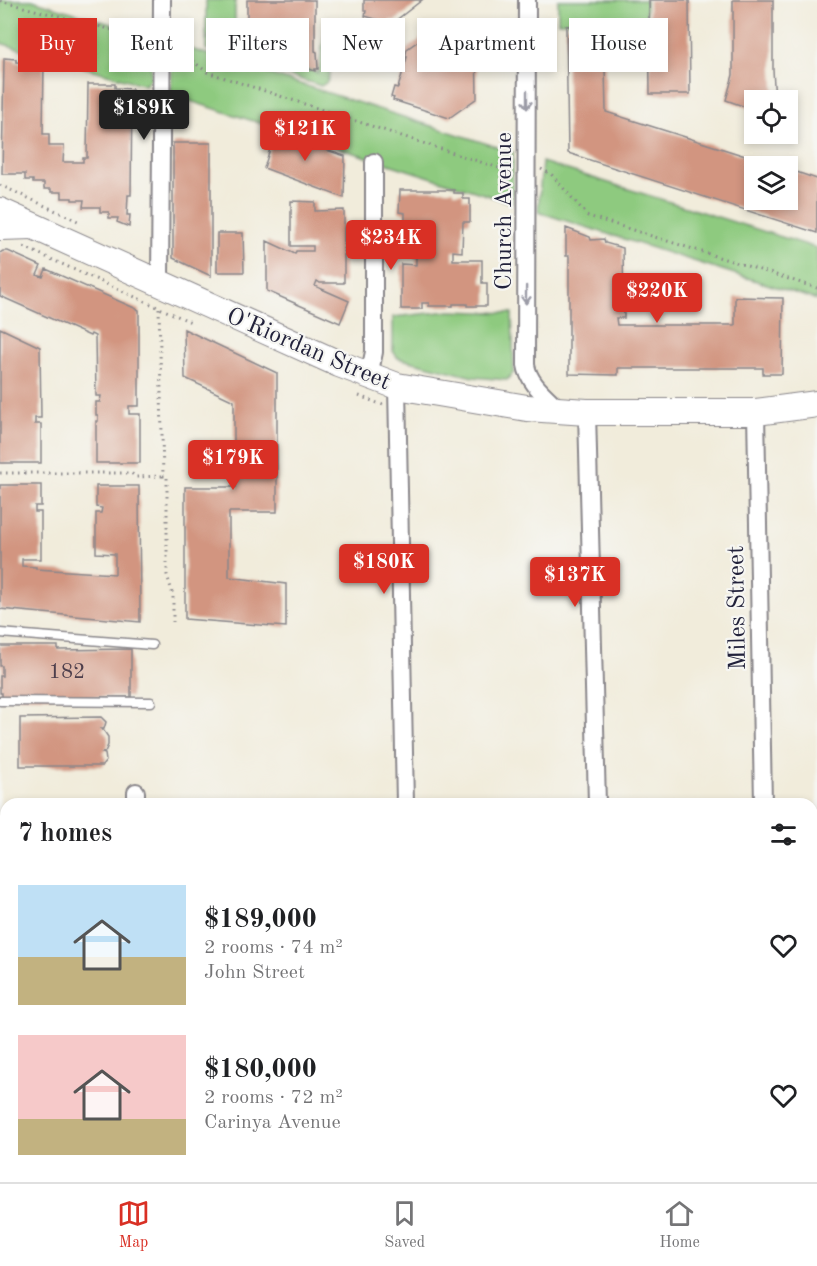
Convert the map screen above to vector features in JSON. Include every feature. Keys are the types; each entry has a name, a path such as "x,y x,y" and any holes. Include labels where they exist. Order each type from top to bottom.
{"main road":[{"name":"O'Riordan Street","path":"0,211 339,364 398,386 527,408 588,412 756,412 817,404"}],"street":[{"path":"162,0 162,18"},
{"name":"Church Avenue","path":"527,0 526,365 527,372 535,385 560,410"},
{"path":"160,283 162,72"},
{"path":"369,376 374,352 374,162"},
{"path":"0,230 39,229"},
{"path":"398,386 405,798"},
{"path":"588,412 597,798"},
{"name":"Miles Street","path":"756,412 763,798"}],"lane":[{"path":"0,633 152,645"},
{"path":"0,701 152,702"}],"path":[{"path":"0,1 109,29"},
{"path":"194,62 207,72 502,169 519,164 541,169 551,174 588,216 817,288"},
{"path":"159,308 163,476"},
{"path":"0,473 131,473 136,477 167,476 167,575 173,595 173,622"}],"green space":[{"path":"0,0 32,0 92,18 18,18 18,48 0,43"},
{"path":"206,0 235,0 235,18 206,18"},
{"path":"558,0 646,0 646,18 569,18 569,22 558,22"},
{"path":"97,20 109,23 109,72 151,72 151,78 145,85 97,71"},
{"path":"194,50 206,54 206,72 263,72 513,152 512,203 171,95 171,72 194,72"},
{"path":"321,55 321,72 330,72 327,82 321,86 277,72 309,72 309,70 318,73"},
{"path":"542,162 817,248 817,300 538,212"},
{"path":"450,311 512,313 514,372 507,380 473,377 398,358 393,351 393,317"}],"building":[{"path":"247,0 315,0 315,51 317,52 318,69 315,71 309,69 309,18 247,18"},
{"path":"364,0 422,0 399,18 372,18 365,16 366,11 364,11"},
{"path":"649,0 689,0 690,94 650,94 650,72 668,72 668,18 649,18"},
{"path":"733,0 773,0 774,90 744,90 744,106 726,100 733,75"},
{"path":"566,26 569,26 569,72 605,72 606,112 745,156 744,210 568,153"},
{"path":"417,42 417,72 477,72 477,98 449,118 393,100 394,98 391,97 394,87 398,88 403,72 405,72 407,49"},
{"path":"4,58 16,59 18,72 44,72 43,134 49,134 49,146 64,146 63,162 83,162 83,158 87,158 88,84 115,84 115,88 132,89 131,195 128,195 127,215 130,215 129,227 117,222 118,218 109,218 109,212 100,212 100,207 83,207 84,200 62,198 62,192 51,192 51,189 44,189 44,183 25,180 25,174 2,174"},
{"path":"270,127 328,146 326,150 345,156 344,198 264,168 270,149 263,147"},
{"path":"173,143 211,143 211,276 173,258"},
{"path":"798,172 817,179 817,233 745,210 798,210"},
{"path":"400,190 454,190 454,193 463,193 463,199 470,199 470,222 463,222 462,252 453,251 453,260 482,260 482,283 487,283 487,306 453,304 453,306 429,306 429,303 422,303 422,309 401,309 401,264 416,265 416,257 399,257 400,223 405,223 405,213 399,212"},
{"path":"291,201 315,202 315,211 344,210 344,283 317,281 315,286 349,301 340,323 267,291 267,241 295,254 296,251 313,251 313,246 291,246"},
{"path":"566,228 590,237 591,240 604,239 605,243 623,248 624,318 616,318 617,325 735,325 735,297 783,298 782,374 763,374 763,368 618,368 618,375 569,374 569,256 566,256"},
{"path":"217,233 243,233 244,272 217,272"},
{"path":"8,251 41,266 37,275 43,277 46,269 139,310 139,406 129,406 129,414 140,414 140,463 96,463 98,415 96,415 96,402 100,402 101,396 96,396 95,336 91,334 90,336 0,296 0,253"},
{"path":"0,328 40,347 41,418 35,418 35,424 41,424 41,463 0,463"},
{"path":"184,329 277,373 277,512 229,512 229,577 286,584 286,627 185,619 185,487 236,487 236,482 234,482 234,401 185,378"},
{"path":"0,485 41,485 41,506 35,506 35,512 41,512 41,559 22,559 22,566 115,574 115,554 96,553 96,513 101,513 102,508 96,507 96,486 139,486 140,622 0,609"},
{"path":"0,646 58,646 58,650 131,649 131,697 2,697 0,693 2,666 0,666"},
{"path":"101,717 106,722 104,729 101,729 108,737 108,745 102,753 105,754 106,761 102,766 20,766 20,718"}]}
